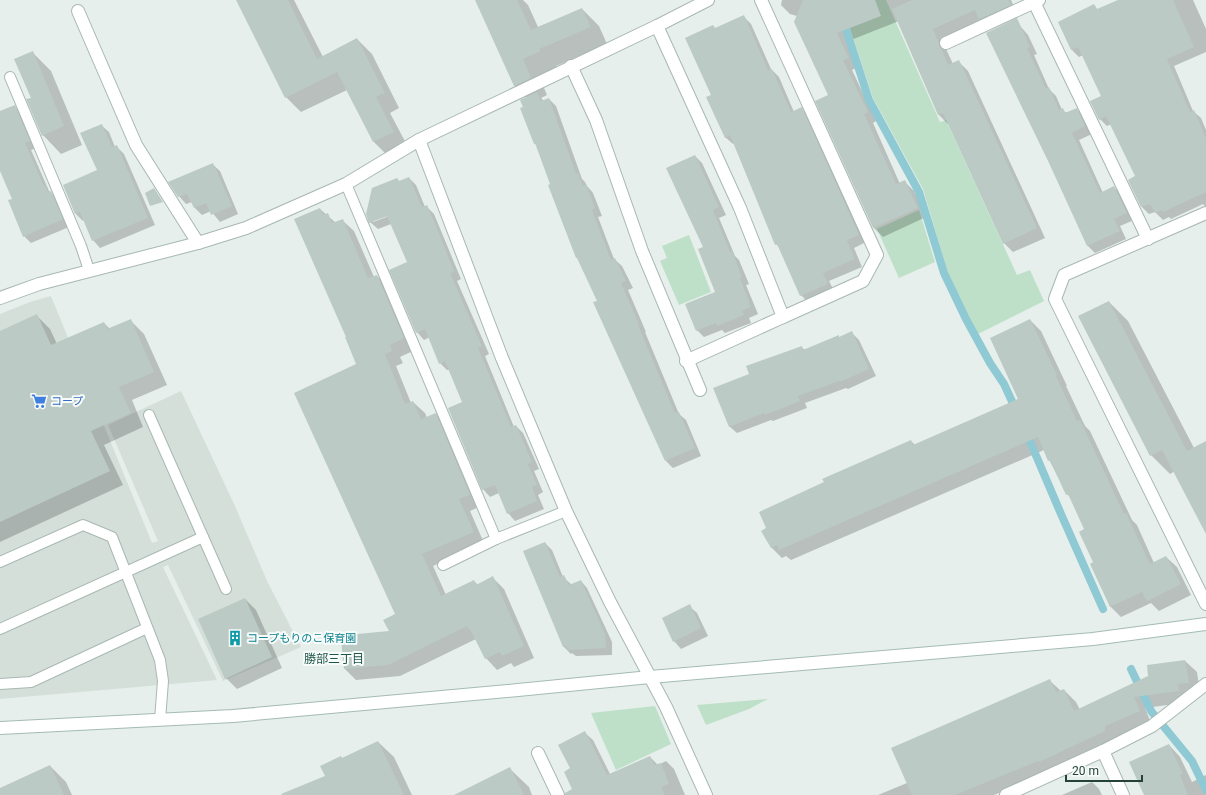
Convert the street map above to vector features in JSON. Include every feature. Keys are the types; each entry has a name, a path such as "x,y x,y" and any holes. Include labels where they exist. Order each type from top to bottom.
{"street":[{"path":"0,298 39,284 198,243 246,228 346,184 419,140 708,0"},
{"path":"686,361 863,281 877,255 761,0"},
{"path":"946,43 1035,1 1148,239"},
{"path":"78,11 136,145 198,243"},
{"path":"657,26 740,208 783,317"},
{"path":"571,66 596,120 642,251 686,361 700,390"},
{"path":"419,140 502,358 566,511 610,602 666,707 706,795"},
{"path":"1206,213 1064,275 1055,299 1206,604"},
{"path":"0,728 234,716 518,690 650,676 1093,639 1206,624"},
{"path":"1006,795 1103,751 1152,726 1206,684"},
{"path":"1103,751 1123,795"},
{"path":"538,753 558,795"}],"lane":[{"path":"10,77 81,246 89,270"},
{"path":"346,184 496,539"},
{"path":"148,415 226,589"},
{"path":"443,565 496,539 566,511"},
{"path":"0,562 83,525 112,537 160,660 164,681 160,720"},
{"path":"0,629 203,537"},
{"path":"0,684 31,682 147,628"}],"shaded area":[{"path":"51,296 152,543 158,541 108,425 181,391 235,506 267,581 301,647 223,681 168,565 163,567 217,680 0,699 0,314 30,302"}],"green space":[{"path":"838,0 886,0 940,122 946,120 1017,275 1030,270 1044,301 978,334 951,281 923,189 873,98 847,19"},
{"path":"919,210 935,262 899,278 877,229"},
{"path":"689,235 711,292 679,305 660,261 667,258 662,246"},
{"path":"768,699 749,709 706,725 697,705"},
{"path":"655,706 671,744 616,770 591,713"}],"building":[{"path":"236,0 288,0 317,59 357,38 385,93 376,97 394,132 373,142 337,72 285,98"},
{"path":"475,0 517,0 531,30 582,8 591,27 539,49 541,51 523,59 531,78 514,86"},
{"path":"803,0 875,0 881,16 837,33 849,58 843,60 868,112 864,114 896,184 905,180 918,208 873,228 815,101 828,95 794,22"},
{"path":"912,0 1008,0 1011,5 979,19 975,10 933,29 948,65 959,60 1037,228 1003,244 943,113 938,115 892,9"},
{"path":"1118,0 1173,0 1194,47 1167,59 1190,112 1194,110 1206,138 1206,192 1163,212 1162,210 1155,213 1150,204 1141,207 1128,180 1135,176 1106,116 1099,120 1090,101 1101,96 1078,47 1071,50 1058,22 1094,4 1097,9"},
{"path":"744,15 768,70 772,69 791,112 802,107 859,235 847,240 855,259 823,273 828,284 800,296 777,244 775,245 730,135 725,138 706,97 711,95 685,38 713,25 715,28"},
{"path":"1017,18 1030,47 1027,48 1046,89 1049,87 1059,110 1063,108 1065,113 1077,108 1085,126 1072,133 1100,193 1114,186 1127,213 1114,219 1120,231 1087,246 1049,163 986,33"},
{"path":"33,51 64,126 42,136 26,99 31,98 14,59"},
{"path":"537,92 541,101 549,98 576,174 578,173 583,186 586,184 595,208 592,210 611,260 615,258 626,281 621,283 639,324 638,325 675,413 679,412 695,448 665,461 593,302 597,301 576,258 548,185 550,184 535,143 534,144 520,108 523,107 520,100"},
{"path":"15,105 30,141 25,143 44,186 45,185 48,192 51,191 63,219 23,237 8,200 12,199 0,171 0,111"},
{"path":"102,124 112,147 117,145 148,218 92,241 80,212 75,214 63,185 97,170 80,133"},
{"path":"695,155 719,207 713,210 730,252 732,251 751,307 742,311 744,315 717,326 716,323 696,331 685,304 715,292 698,249 703,247 666,168"},
{"path":"213,163 232,206 211,215 206,203 194,208 187,194 178,197 168,182"},
{"path":"409,177 422,207 427,205 454,272 450,273 482,346 478,348 511,427 516,425 532,462 528,464 537,485 532,487 537,501 507,514 495,485 482,490 448,408 462,402 445,361 439,364 425,329 416,333 389,270 407,262 387,216 369,223 366,214 372,188 397,178 399,181"},
{"path":"154,188 163,202 150,206 145,193"},
{"path":"320,208 323,215 328,213 332,223 343,219 368,278 377,275 404,338 390,345 392,351 385,354 405,404 413,401 421,419 436,413 470,495 459,499 474,532 422,554 441,596 474,580 476,585 493,576 524,646 502,656 500,652 485,659 467,626 388,665 344,669 341,640 347,639 347,635 389,631 383,620 395,614 294,393 356,364 346,337 294,219"},
{"path":"1109,301 1187,451 1206,441 1206,534 1162,450 1150,456 1078,316"},
{"name":"コープ","path":"37,314 51,345 104,322 107,329 131,319 154,372 119,387 131,413 91,431 110,471 0,522 0,331"},
{"path":"1030,319 1077,421 1080,420 1124,514 1126,513 1150,564 1166,556 1181,584 1147,601 1142,592 1110,607 1090,564 1093,562 1079,532 1084,529 1050,460 1048,461 1038,437 779,550 777,545 771,548 761,531 766,528 759,512 824,482 822,479 911,440 913,445 1018,399 990,338"},
{"path":"852,331 869,369 840,382 839,381 798,396 800,401 729,427 713,388 749,374 746,366 802,346 803,350"},
{"path":"545,542 560,577 564,575 569,585 581,580 605,634 606,648 568,650 566,646 563,647 523,551"},
{"name":"コープもりのこ保育園","path":"245,598 272,657 225,679 198,619"},
{"path":"690,604 701,628 673,642 662,618"},
{"path":"1185,660 1189,683 1178,684 1179,691 1134,697 1140,711 1105,726 1105,731 1039,762 1038,761 955,795 912,795 891,748 1050,679 1056,692 1064,689 1074,711 1148,676 1147,665"},
{"path":"585,731 607,775 650,756 654,765 661,763 669,784 661,787 665,795 565,795 565,793 572,789 564,772 570,768 558,745"},
{"path":"378,741 404,795 281,794 325,776 320,766 341,756 342,758"},
{"path":"1169,744 1183,774 1180,775 1188,795 1144,795 1129,762"},
{"path":"50,765 64,795 0,795 0,788"},
{"path":"510,767 524,795 454,795"}],"waterway":[{"path":"843,20 869,100 919,192 944,273 966,319 990,363 1004,384 1016,410"},
{"path":"1026,432 1103,609"},
{"path":"1131,669 1151,711 1192,761 1206,790"}],"place":[{"name":"コープ","path":"39,401"},
{"name":"コープもりのこ保育園","path":"235,638"}],"district":[{"name":"勝部三丁目","path":"334,659"}]}
